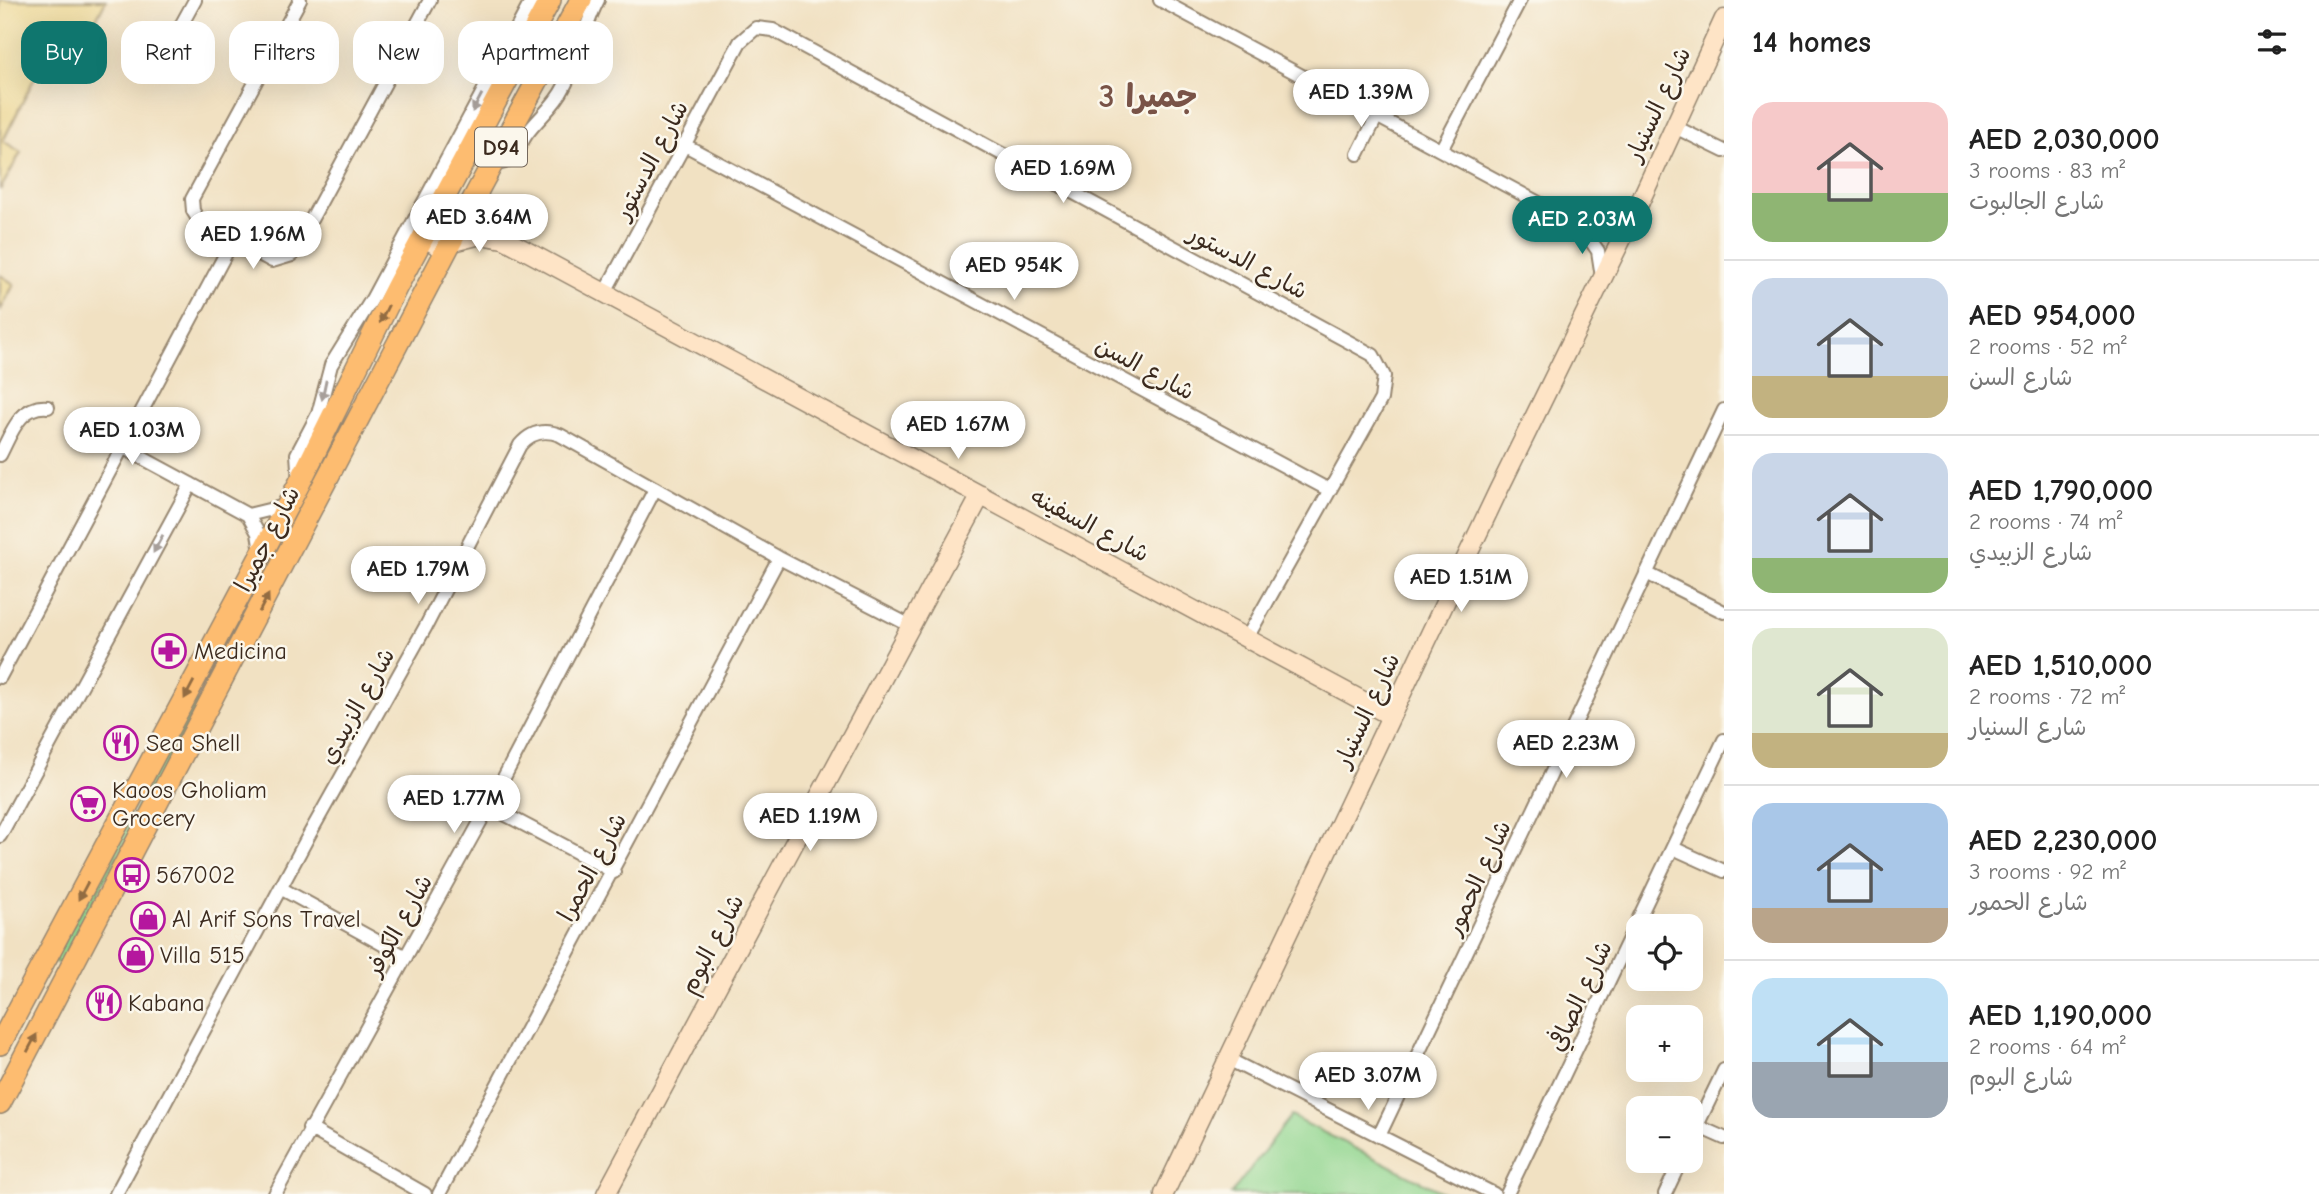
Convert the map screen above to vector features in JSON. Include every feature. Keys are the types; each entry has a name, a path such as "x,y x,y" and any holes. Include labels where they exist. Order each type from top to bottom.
{"main road":[{"name":"شارع جميرا","path":"0,1044 299,484 397,286 550,0"},
{"name":"شارع جميرا","path":"0,1103 450,243 581,0"},
{"path":"397,286 405,281 415,283 423,295"}],"street":[{"path":"183,21 195,0"},
{"path":"300,0 193,194 192,205 196,217 267,260 283,260 292,255 430,0"},
{"path":"299,484 297,454 318,414 331,365 372,299 532,0"},
{"path":"492,164 505,163 514,157 525,136 560,95 575,65 587,24 598,0"},
{"path":"1160,0 1580,225 1598,251 1602,279"},
{"path":"1441,150 1520,0"},
{"name":"شارع السنيار","path":"1164,1194 1634,214 1724,19"},
{"name":"شارع الدستور","path":"605,292 743,36 756,28 773,30 1373,355 1384,376 1381,399 1248,636"},
{"path":"1358,155 1376,118"},
{"path":"1675,127 1724,151"},
{"name":"شارع السن","path":"683,144 1329,490"},
{"name":"شارع السفينه","path":"477,192 487,221 506,240"},
{"path":"1580,225 1612,225 1634,214"},
{"path":"426,231 434,244 442,246 450,243"},
{"name":"شارع السفينه","path":"450,243 480,235 506,240 1248,636 1391,716"},
{"path":"0,677 233,240"},
{"path":"0,455 25,412 34,407 48,407"},
{"name":"شارع الحمور","path":"1379,1136 1724,410"},
{"name":"شارع الزبيدي","path":"117,1194 525,439 545,431 560,435 779,558 911,626"},
{"path":"124,447 248,515 258,533 261,552"},
{"path":"0,836 191,484"},
{"name":"شارع الكوفر","path":"275,1194 309,1128 489,806 655,489"},
{"name":"شارع البوم","path":"606,1194 981,495"},
{"path":"248,515 268,513 287,505"},
{"name":"شارع الحمرا","path":"439,1194 614,872 779,558"},
{"path":"1646,573 1724,612"},
{"name":"شارع الصافي","path":"1507,1194 1724,740"},
{"path":"489,806 614,872"},
{"path":"1673,848 1724,871"},
{"path":"282,889 406,957"},
{"path":"1228,1059 1494,1194"},
{"path":"1703,1114 1724,1070"},
{"path":"309,1128 425,1194"},
{"path":"1703,1129 1724,1138"},
{"path":"1665,1194 1675,1173"}],"green space":[{"path":"193,700 199,703 60,964 53,961"},
{"path":"1291,1116 1446,1194 1231,1194"}],"sand":[{"path":"0,0 106,0 95,21 21,21 21,84 32,84 3,141 21,152 0,190"},
{"path":"0,275 14,284 0,311"}],"place":[{"name":"Medicina","path":"169,651"},
{"name":"Sea Shell","path":"121,743"},
{"name":"Kaoos Gholiam Grocery","path":"88,804"},
{"name":"567002","path":"132,875"},
{"name":"Al Arif Sons Travel","path":"148,919"},
{"name":"Villa 515","path":"136,955"},
{"name":"Kabana","path":"104,1003"}],"district":[{"name":"جميرا 3","path":"1148,96"}]}
